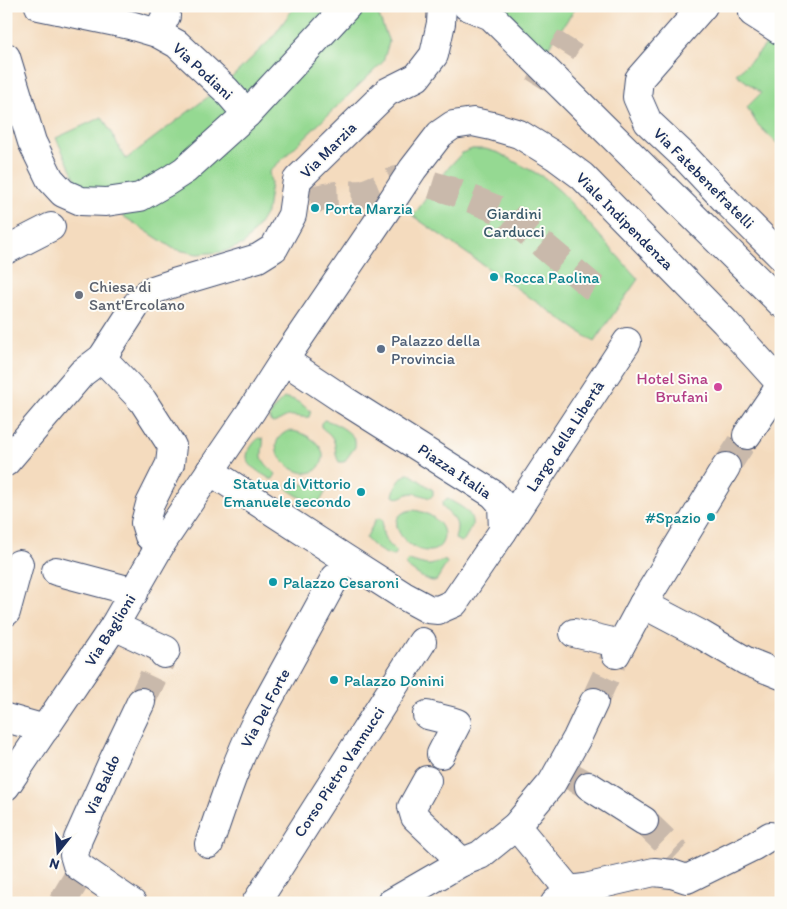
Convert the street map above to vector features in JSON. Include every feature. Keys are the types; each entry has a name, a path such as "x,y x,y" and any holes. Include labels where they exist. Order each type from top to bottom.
{"street":[{"name":"Via Podiani","path":"39,6 130,24 157,33 177,44 226,90 247,114"},
{"path":"157,33 166,16 164,6"},
{"path":"6,57 32,142 50,179 63,193 81,201 106,202 140,196 168,182 185,170 247,114 347,6"},
{"name":"Via Marzia","path":"102,358 137,304 150,291 174,282 258,258 274,248 292,215 296,180 388,92 417,77 434,55 441,23 442,6"},
{"path":"467,6 491,16 774,296"},
{"name":"Via Fatebenefratelli","path":"698,11 639,79 638,97 648,122 684,156 781,256"},
{"path":"753,13 781,31"},
{"name":"Viale Indipendenza","path":"284,360 413,169 440,134 454,125 473,122 519,134 555,156 582,176 725,322 781,385"},
{"path":"6,250 50,227"},
{"path":"774,296 777,275 781,264"},
{"name":"Largo della Libertà","path":"503,531 627,342"},
{"path":"6,462 82,373 102,358 143,401 172,446 170,464 150,504 145,523 149,536 161,544"},
{"path":"284,360 210,470 371,575 428,609 438,610 454,603 503,531"},
{"name":"Piazza Italia","path":"284,360 494,494 502,504 503,531"},
{"path":"747,435 781,385"},
{"path":"574,633 618,649 643,604 726,468"},
{"name":"Via Baglioni","path":"6,786 114,626 161,544 210,470"},
{"path":"6,612 19,564"},
{"path":"56,571 134,593"},
{"name":"Via Del Forte","path":"209,844 226,794 254,724 335,578"},
{"path":"643,604 746,661 781,675"},
{"path":"114,626 166,650 164,654"},
{"name":"Corso Pietro Vannucci","path":"256,903 422,642"},
{"name":"Via Baldo","path":"132,903 81,871 74,855 78,839 141,702"},
{"path":"391,903 462,862 480,855 516,826 552,784 594,702"},
{"path":"427,715 452,720 457,723 441,754"},
{"path":"6,718 45,729"},
{"path":"427,780 412,807 415,817 462,862"},
{"path":"589,786 644,821"},
{"path":"516,826 562,896 585,888 654,872 672,874 687,879 686,865 754,846 770,836 781,838"}],"green space":[{"path":"295,6 375,6 389,42 383,62 269,172 271,183 267,211 244,244 223,252 197,254 174,249 95,198 78,184 56,138 102,117 126,159 225,84 272,38"},
{"path":"492,6 577,6 546,51"},
{"path":"775,34 781,38 781,147 757,124 747,107 761,93 736,74 755,57"},
{"name":"Giardini Carducci","path":"472,149 485,149 499,153 545,178 562,193 638,279 594,342 413,216 450,166 462,153"},
{"path":"284,398 295,400 311,411 309,417 288,416 273,423 270,421 272,412"},
{"path":"324,420 336,424 355,440 355,447 344,462 339,462 333,439 321,427 321,423"},
{"path":"288,431 295,431 309,437 320,447 323,453 323,460 319,467 312,472 293,469 279,455 276,446 279,438"},
{"path":"259,438 263,439 262,458 276,474 273,479 270,479 249,463 247,455 249,450"},
{"path":"407,474 410,474 433,490 433,495 430,498 413,493 398,498 393,496 398,483"},
{"path":"289,483 306,485 323,483 327,485 326,491 321,500 311,504 288,490"},
{"path":"448,499 471,516 472,526 461,542 455,539 456,523 442,505"},
{"path":"413,510 428,514 440,524 444,537 438,548 430,551 421,550 412,546 399,533 398,518 403,513"},
{"path":"376,519 383,520 383,534 396,551 395,556 379,550 366,538"},
{"path":"409,560 427,565 444,561 447,563 436,581 432,581 420,576 406,566"}],"tunnel":[{"path":"539,87 570,38"},
{"path":"310,200 336,195 363,194 397,180 416,180 452,191 506,214 601,294"},
{"path":"726,467 747,435"},
{"path":"141,702 164,654"},
{"path":"594,702 616,654"},
{"path":"560,770 589,786"},
{"path":"644,821 678,854"},
{"path":"62,903 80,873"}],"place":[{"name":"Porta Marzia","path":"315,208"},
{"name":"Rocca Paolina","path":"494,277"},
{"name":"Chiesa di Sant'Ercolano","path":"79,295"},
{"name":"Palazzo della Provincia","path":"381,349"},
{"name":"Hotel Sina Brufani","path":"718,387"},
{"name":"Statua di Vittorio Emanuele secondo","path":"361,492"},
{"name":"#Spazio","path":"711,517"},
{"name":"Palazzo Cesaroni","path":"273,582"},
{"name":"Palazzo Donini","path":"334,680"}]}
